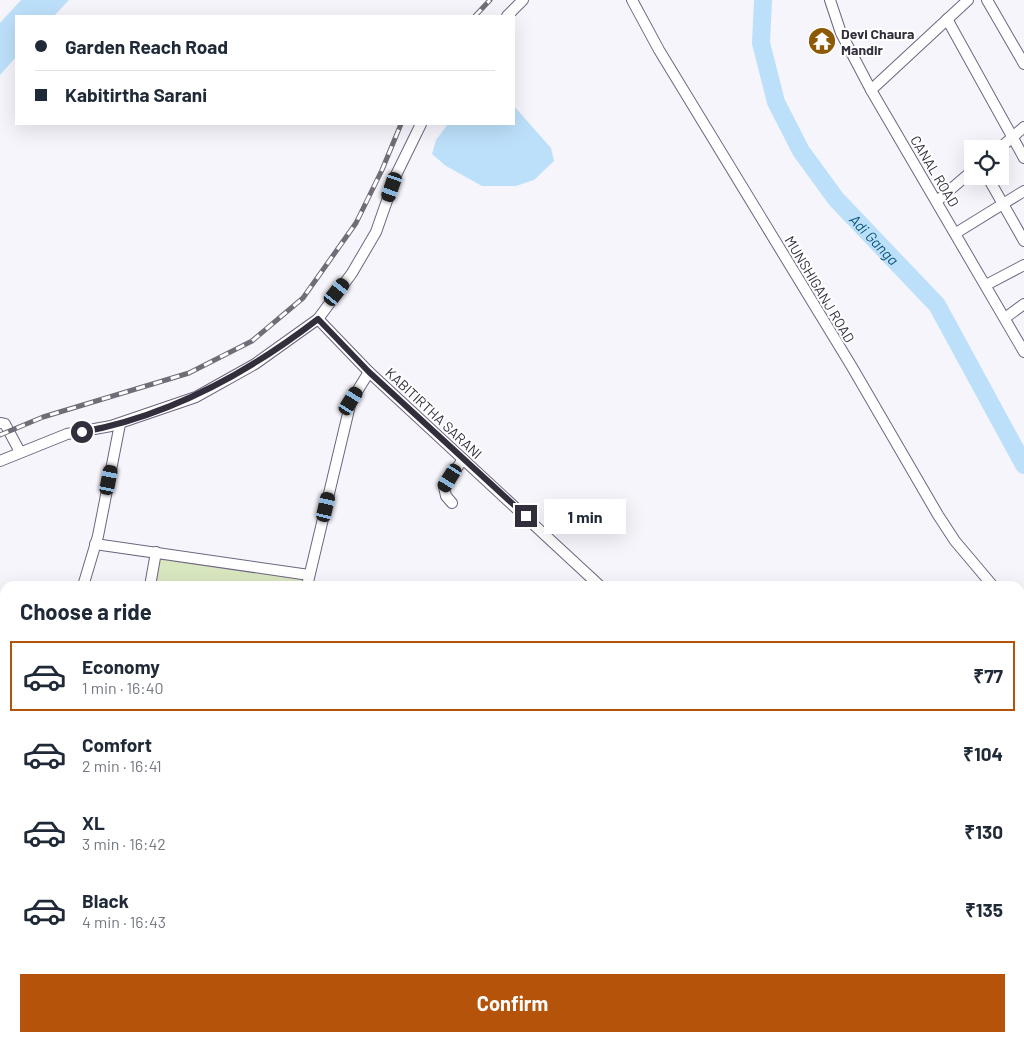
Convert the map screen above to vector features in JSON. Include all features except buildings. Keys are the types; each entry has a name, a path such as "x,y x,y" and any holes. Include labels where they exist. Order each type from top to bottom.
{"street":[{"path":"508,15 523,0"},
{"name":"MUNSHIGANJ ROAD","path":"632,0 659,50 852,367 938,515 955,541 989,581"},
{"name":"CANAL ROAD","path":"830,0 841,33 871,90 1024,352"},
{"path":"871,90 968,0"},
{"path":"987,0 1024,64"},
{"path":"947,19 1024,158"},
{"path":"0,460 67,434 120,424 196,397 255,364 318,319 352,273 376,232 396,175 421,125"},
{"path":"1009,141 1024,127"},
{"path":"937,201 964,178"},
{"path":"992,185 1024,241"},
{"path":"956,234 1024,191"},
{"path":"986,285 1024,265"},
{"path":"1004,318 1024,304"},
{"name":"KABITIRTHA SARANI","path":"318,319 369,372 593,581"},
{"path":"308,581 351,401 369,372"},
{"path":"0,423 5,424 20,452"},
{"path":"84,581 95,544 120,424"},
{"path":"452,502 446,496 444,487 464,459"},
{"path":"95,544 309,575"},
{"path":"151,581 156,552"},
{"path":"282,1042 299,1042"}],"green space":[{"path":"159,556 304,579 304,581 155,581"}],"water":[{"path":"21,0 69,0 55,15 15,15 15,58 0,75 0,23"},
{"path":"515,107 551,148 554,161 534,180 516,186 482,186 446,166 432,154 436,140 447,125 515,125"}],"waterway":[{"name":"Adi Ganga","path":"763,0 761,43 776,102 801,151 836,199 937,305 1024,465"}],"railway":[{"path":"476,15 490,0"},
{"path":"0,435 43,417 189,373 252,341 303,298 356,223 382,170 401,125"}],"place":[{"name":"Devi Chaura Mandir","path":"822,41"}],"route":[{"path":"82,432 145,416 196,397 255,364 290,341 318,319 369,372 526,516"}]}
